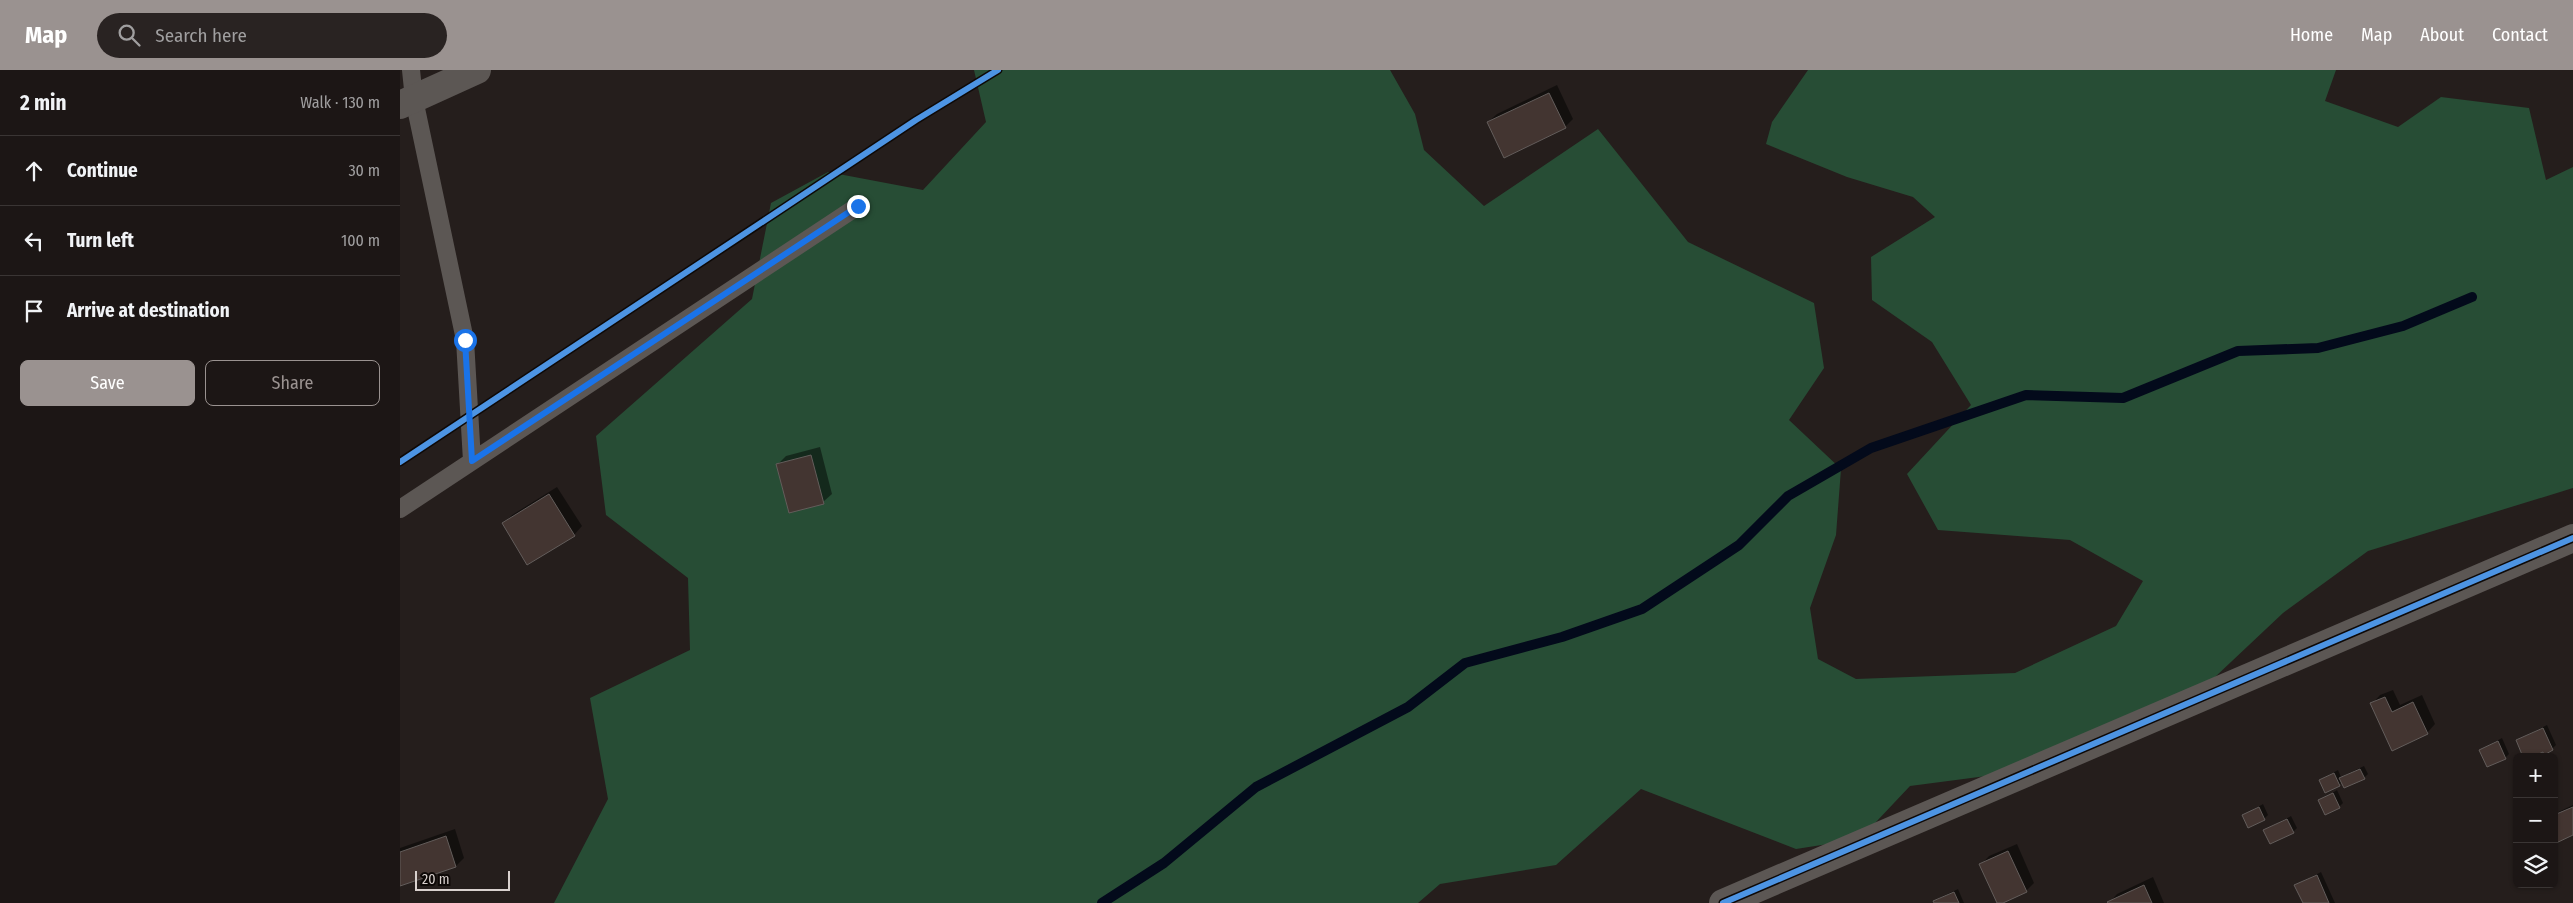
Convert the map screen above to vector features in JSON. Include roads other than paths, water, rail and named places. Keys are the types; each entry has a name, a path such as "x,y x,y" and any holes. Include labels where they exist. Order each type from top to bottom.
{"street":[{"path":"407,102 477,70"},
{"path":"1723,903 2573,538"}],"lane":[{"path":"411,70 407,102 465,340 472,461"},
{"path":"400,509 858,206"}],"waterway":[{"path":"1102,903 1164,863 1256,787 1408,707 1465,663 1562,637 1642,609 1739,545 1788,496 1871,448 2026,395 2123,398 2238,351 2318,348 2403,326 2472,297"}]}
